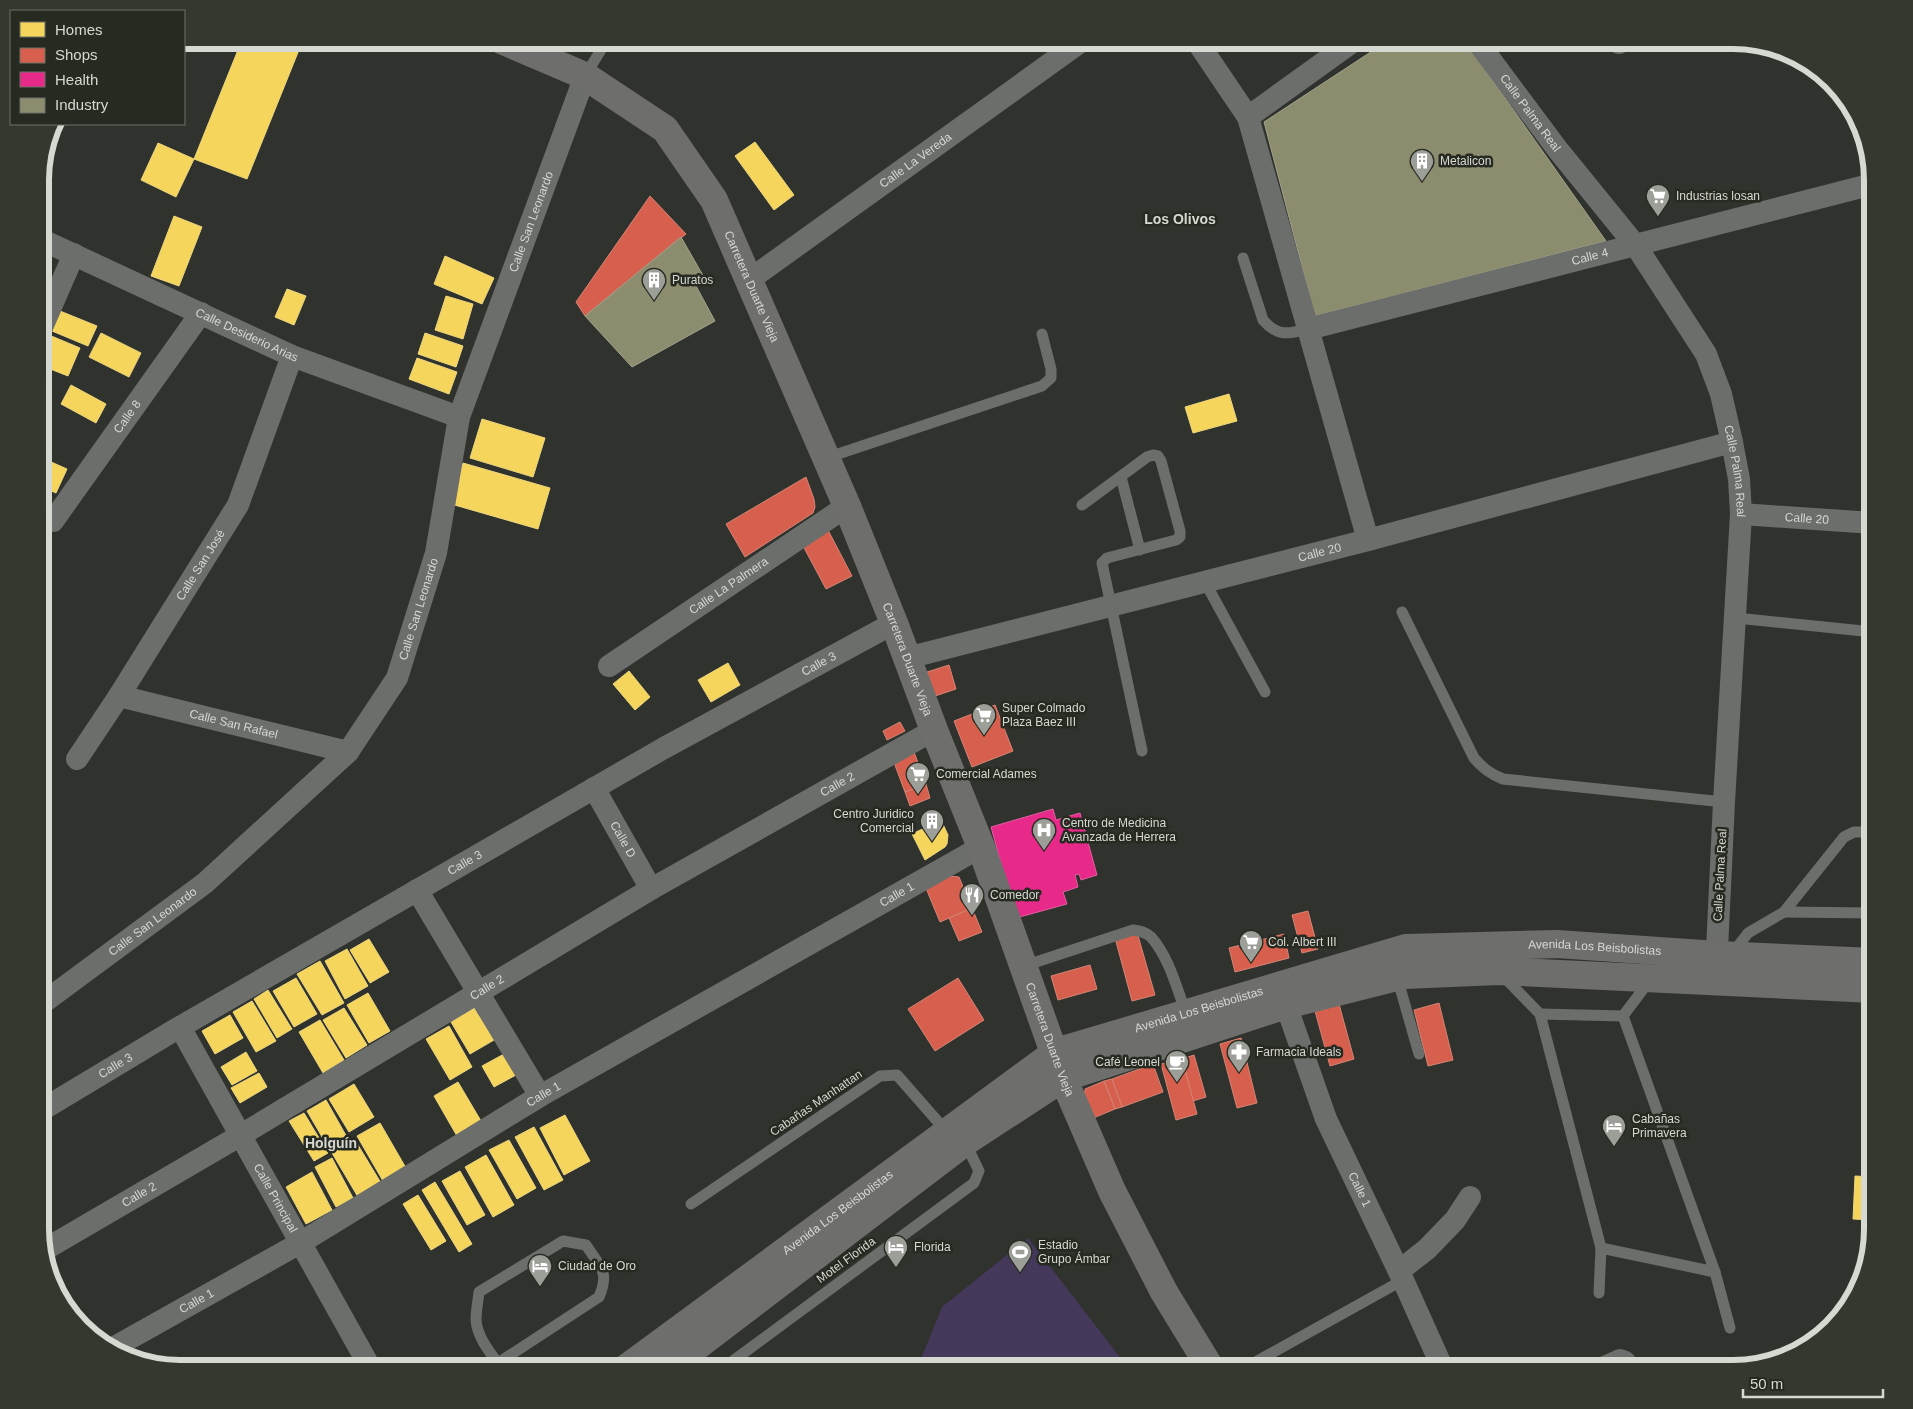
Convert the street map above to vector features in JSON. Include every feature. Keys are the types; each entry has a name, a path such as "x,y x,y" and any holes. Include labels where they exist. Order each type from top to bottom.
{"main road":[{"name":"Carretera Duarte Vieja","path":"522,49 585,76 665,129 714,200 847,506 894,623 981,848 1064,1078 1125,1216 1164,1292 1206,1360"},
{"name":"Avenida Los Beisbolistas","path":"678,1360 956,1137 1056,1052 1406,948 1557,944 1721,964 1864,988"},
{"name":"Avenida Los Beisbolistas","path":"638,1360 956,1137 1064,1078 1286,1005 1405,975 1498,971 1652,978 1721,964 1864,962"}],"street":[{"name":"Calle La Vereda","path":"748,280 1070,49"},
{"path":"1202,49 1248,117 1368,540"},
{"path":"1248,117 1342,49"},
{"name":"Calle Palma Real","path":"1489,49 1558,150 1636,246 1706,354 1720,394 1739,479 1741,514 1724,802 1721,964"},
{"name":"Calle San Leonardo","path":"49,998 205,883 348,752 397,678 436,553 459,417 585,76"},
{"name":"Calle 4","path":"1308,329 1864,186"},
{"name":"Calle Desiderio Arias","path":"49,243 292,356 459,417"},
{"path":"49,311 74,254"},
{"name":"Calle 8","path":"53,521 201,313"},
{"name":"Calle San José","path":"77,759 119,696 238,505 292,356"},
{"name":"Calle 20","path":"907,658 1368,540 1732,442"},
{"name":"Calle La Palmera","path":"609,666 847,506"},
{"name":"Calle 20","path":"1741,514 1864,522"},
{"name":"Calle 3","path":"49,1106 180,1027 664,748 894,623"},
{"name":"Calle San Rafael","path":"119,696 348,752"},
{"name":"Calle 2","path":"50,1246 241,1135 651,889 934,730"},
{"name":"Calle D","path":"594,788 651,889"},
{"name":"Calle 1","path":"118,1345 300,1243 540,1096 981,848"},
{"path":"417,890 540,1096"},
{"name":"Calle 1","path":"1286,1005 1326,1119 1401,1275 1439,1360"},
{"name":"Calle Principal","path":"180,1027 367,1360"},
{"path":"1401,1275 1455,1220 1470,1197"}],"lane":[{"path":"585,76 602,49"},
{"path":"1243,258 1263,320 1267,325 1280,333 1287,334 1308,329"},
{"path":"826,458 1042,386 1051,378 1051,369 1042,334"},
{"path":"1082,505 1147,457 1158,456 1161,461 1180,537 1176,540 1107,558 1102,563 1142,751"},
{"path":"1120,477 1140,550"},
{"path":"1204,582 1265,692"},
{"path":"1402,612 1474,758 1484,770 1493,776 1503,779 1724,802"},
{"path":"1736,618 1864,631"},
{"path":"1721,964 1748,933 1784,912 1844,837 1854,832 1864,831"},
{"path":"1784,912 1864,913"},
{"path":"1024,966 1133,930 1142,931 1150,936 1158,947 1186,1013"},
{"path":"1498,971 1540,1014 1601,1248 1599,1293"},
{"path":"1397,977 1419,1054"},
{"path":"1623,1016 1652,978"},
{"path":"1540,1014 1623,1016"},
{"path":"1623,1016 1715,1272 1730,1328"},
{"name":"Cabañas Manhattan","path":"691,1204 880,1076 897,1075 956,1137"},
{"name":"Motel Florida","path":"734,1360 974,1183 979,1171 956,1137"},
{"path":"496,1360 480,1336 476,1321 479,1292 563,1241 586,1245 605,1273 604,1286 599,1297 509,1360"},
{"path":"1601,1248 1715,1272"},
{"path":"1258,1360 1401,1275"}],"shaded area":[{"name":"Estadio Grupo Ámbar","path":"1028,1238 1122,1360 921,1360 942,1307"}],"building: Homes":[{"path":"238,49 299,49 247,179 194,159"},
{"path":"755,142 794,195 774,210 735,156"},
{"path":"158,143 194,159 176,197 141,180"},
{"path":"174,216 202,227 179,286 151,276"},
{"path":"445,256 494,278 482,304 434,284"},
{"path":"287,289 306,296 294,325 275,317"},
{"path":"446,296 473,304 463,339 435,330"},
{"path":"60,311 97,326 88,346 52,331"},
{"path":"101,333 141,353 129,377 89,357"},
{"path":"425,333 463,346 456,367 418,354"},
{"path":"49,335 80,348 68,376 49,369"},
{"path":"417,358 457,372 449,394 409,379"},
{"path":"71,385 106,404 96,423 61,404"},
{"path":"1229,394 1237,421 1193,433 1185,407"},
{"path":"482,419 545,438 533,477 470,458"},
{"path":"49,461 67,469 56,493 49,490"},
{"path":"463,463 550,488 538,529 451,504"},
{"path":"728,663 740,685 711,702 698,680"},
{"path":"629,671 650,697 635,710 613,684"},
{"name":"Centro Juridico Comercial","path":"941,820 948,835 947,844 925,860 912,834"},
{"path":"369,939 389,972 370,983 350,950"},
{"path":"347,949 368,986 345,999 325,961"},
{"path":"320,961 344,1003 322,1015 297,974"},
{"path":"296,978 317,1014 294,1027 273,991"},
{"path":"268,990 292,1029 277,1038 254,999"},
{"path":"368,993 390,1031 369,1043 347,1005"},
{"path":"252,1001 276,1041 256,1052 233,1012"},
{"path":"344,1008 367,1045 346,1058 323,1020"},
{"path":"474,1008 494,1040 470,1054 451,1022"},
{"path":"230,1015 243,1038 215,1054 202,1031"},
{"path":"320,1020 344,1060 323,1073 299,1032"},
{"path":"449,1026 472,1067 450,1080 426,1039"},
{"path":"246,1052 257,1071 232,1085 221,1067"},
{"path":"504,1054 516,1075 494,1087 482,1066"},
{"path":"259,1073 267,1087 240,1103 231,1088"},
{"path":"458,1082 481,1121 457,1136 434,1096"},
{"path":"354,1084 374,1117 349,1132 329,1099"},
{"path":"326,1100 348,1139 329,1149 307,1111"},
{"path":"304,1113 328,1153 314,1161 289,1121"},
{"path":"565,1115 590,1161 564,1175 540,1128"},
{"path":"380,1123 406,1168 383,1181 357,1136"},
{"path":"534,1127 563,1180 544,1190 515,1137"},
{"path":"355,1140 381,1183 358,1197 332,1153"},
{"path":"509,1140 536,1188 517,1199 489,1150"},
{"path":"486,1155 514,1205 493,1217 465,1167"},
{"path":"332,1158 353,1198 336,1207 315,1167"},
{"path":"460,1171 485,1215 467,1225 442,1181"},
{"path":"312,1172 332,1210 306,1224 286,1187"},
{"path":"1855,1176 1864,1176 1864,1220 1853,1219"},
{"path":"435,1182 472,1244 459,1252 422,1190"},
{"path":"418,1195 446,1241 431,1250 403,1204"}],"building: Shops":[{"path":"650,196 686,234 585,316 576,302"},
{"path":"806,477 814,499 815,507 813,513 745,557 726,524"},
{"path":"828,530 852,576 826,589 802,544"},
{"path":"949,665 956,689 935,696 927,672"},
{"name":"Super Colmado Plaza Baez III","path":"995,705 1013,751 972,767 954,721"},
{"path":"900,722 905,731 887,740 883,731"},
{"path":"914,752 926,784 905,792 893,760"},
{"name":"Comercial Adames","path":"926,784 930,798 910,806 905,792"},
{"path":"937,813 941,820 923,829 920,821"},
{"path":"950,876 959,877 972,908 940,922 925,886"},
{"path":"972,908 982,932 959,941 949,918"},
{"path":"1308,911 1318,949 1302,953 1292,915"},
{"path":"1137,932 1155,995 1132,1001 1115,938"},
{"path":"1284,934 1289,958 1235,972 1229,948"},
{"path":"1090,965 1097,989 1058,1000 1051,976"},
{"path":"958,978 984,1020 935,1051 908,1009"},
{"path":"1439,1003 1453,1060 1428,1066 1414,1010"},
{"path":"1339,1004 1354,1059 1330,1066 1315,1011"},
{"name":"Farmacia Ideals","path":"1241,1038 1257,1103 1237,1108 1220,1044"},
{"path":"1194,1055 1206,1097 1193,1101 1182,1059"},
{"name":"Café Leonel","path":"1182,1059 1197,1114 1176,1120 1161,1064"},
{"path":"1153,1064 1163,1092 1122,1107 1112,1079"},
{"path":"1112,1079 1122,1107 1115,1109 1104,1081"},
{"path":"1104,1081 1115,1109 1091,1119 1084,1100 1085,1089"}],"building: Health":[{"name":"Centro de Medicina Avanzada de Herrera","path":"1053,809 1056,820 1080,813 1097,875 1081,880 1079,874 1075,875 1078,887 1063,892 1067,904 1016,918 991,827"}],"building: Industry":[{"name":"Metalicon","path":"1375,49 1470,49 1606,241 1315,316 1264,122"},
{"name":"Puratos","path":"681,237 705,279 696,286 715,321 632,367 585,316"}],"place":[{"name":"Metalicon","path":"1422,182"},
{"name":"Industrias losan","path":"1658,217"},
{"name":"Puratos","path":"654,301"},
{"name":"Super Colmado Plaza Baez III","path":"984,736"},
{"name":"Comercial Adames","path":"918,795"},
{"name":"Centro Juridico Comercial","path":"932,842"},
{"name":"Centro de Medicina Avanzada de Herrera","path":"1044,851"},
{"name":"Comedor","path":"972,916"},
{"name":"Col. Albert III","path":"1251,963"},
{"name":"Farmacia Ideals","path":"1239,1073"},
{"name":"Café Leonel","path":"1177,1083"},
{"name":"Cabañas Primavera","path":"1614,1147"},
{"name":"Florida","path":"896,1268"},
{"name":"Estadio Grupo Ámbar","path":"1020,1273"},
{"name":"Ciudad de Oro","path":"540,1287"}],"district":[{"name":"Los Olivos","path":"1180,219"},
{"name":"Holguín","path":"331,1143"}]}
